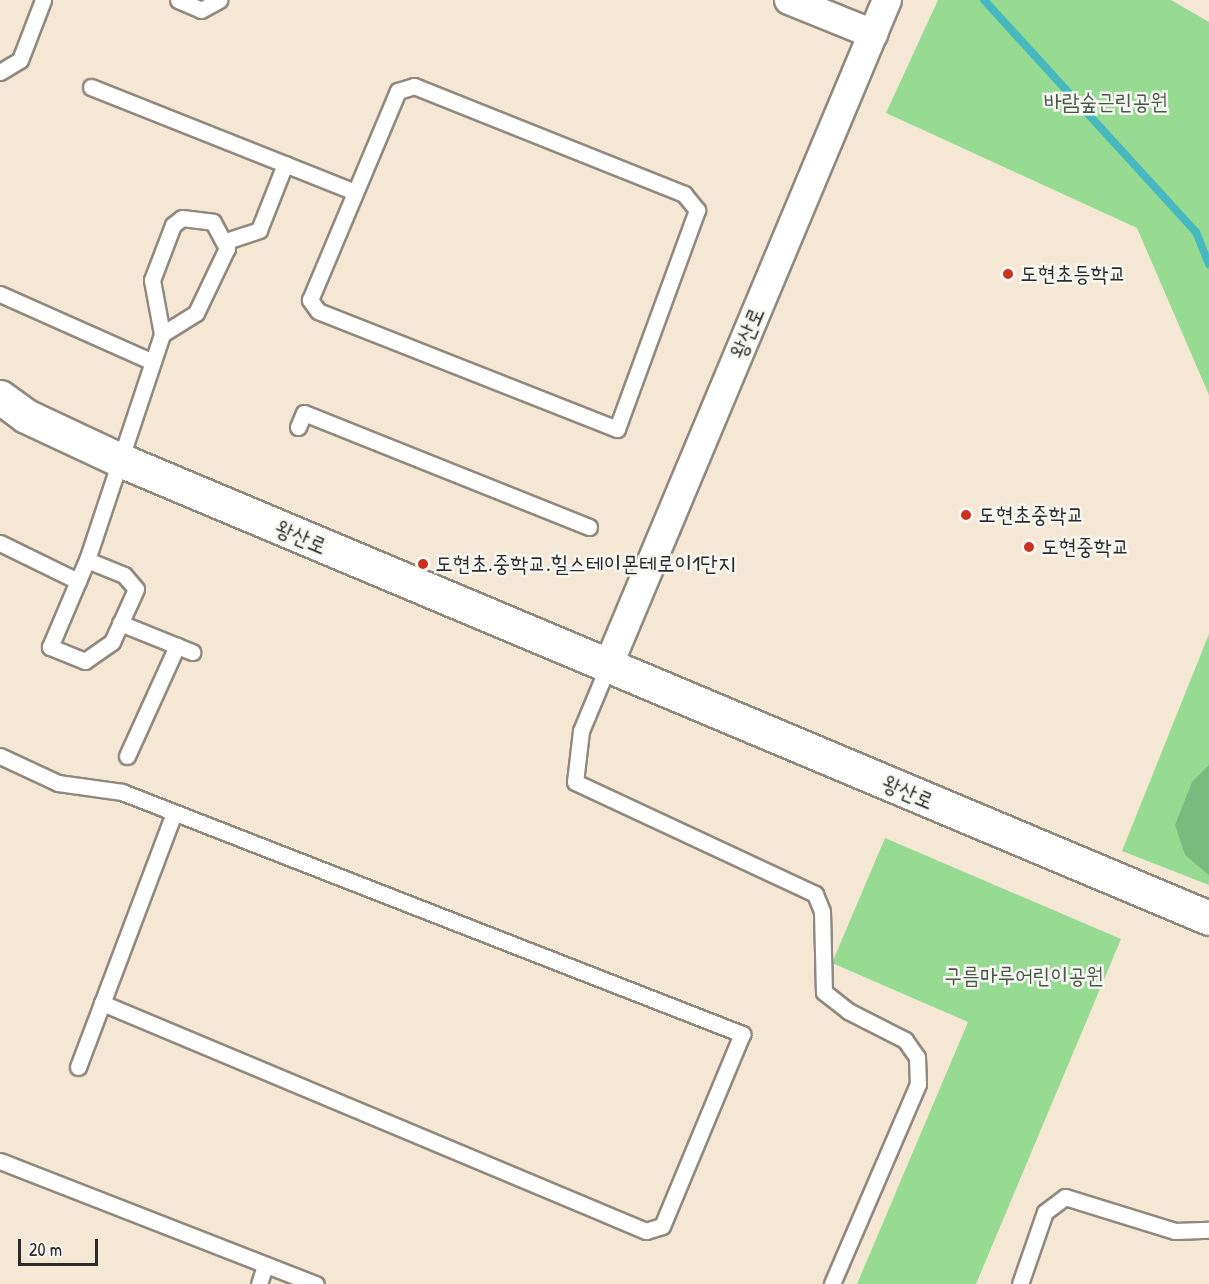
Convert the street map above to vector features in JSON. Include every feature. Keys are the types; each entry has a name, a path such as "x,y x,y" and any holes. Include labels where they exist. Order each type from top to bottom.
{"street":[{"path":"789,0 873,34"},
{"name":"왕산로","path":"608,666 886,0"},
{"name":"왕산로","path":"0,397 26,416 120,460 1209,918"}],"lane":[{"path":"0,72 21,60 43,0"},
{"path":"178,0 201,10 219,0"},
{"path":"414,86 684,194 697,210 617,429 318,311 310,300 353,191 398,91 414,86"},
{"path":"92,87 353,191"},
{"path":"162,334 196,313 226,241 260,230 285,164"},
{"path":"87,560 124,575 136,590 112,642 85,661 50,647 87,560 162,334 152,280 173,225 182,218 197,217 213,222 226,241"},
{"path":"0,294 153,362"},
{"path":"298,427 304,413 589,527"},
{"path":"0,543 78,581"},
{"path":"120,623 192,652"},
{"path":"127,756 177,646"},
{"path":"608,666 581,730 575,782 815,894 822,911 824,992 848,1011 905,1040 917,1057 918,1084 832,1284"},
{"path":"0,756 58,783 122,792 742,1034 662,1226 646,1231 102,1003"},
{"path":"78,1066 174,813"},
{"path":"0,1161 316,1284"},
{"path":"1020,1284 1045,1212 1065,1197 1175,1231 1209,1230"},
{"path":"259,1284 265,1265"}],"green space":[{"name":"바람숲근린공원","path":"938,0 1171,0 1209,22 1209,395 1137,228 886,113"},
{"path":"1209,634 1209,885 1122,851"},
{"path":"1209,765 1209,875 1185,855 1175,825 1192,782"},
{"name":"구름마루어린이공원","path":"885,838 1121,939 976,1284 857,1284 968,1022 832,963"}],"waterway":[{"path":"984,0 1196,232 1209,265"}],"place":[{"name":"도현초등학교","path":"1008,274"},
{"name":"도현초중학교","path":"966,515"},
{"name":"도현중학교","path":"1029,547"},
{"name":"도현초.중학교.힐스테이몬테로이1단지","path":"423,564"}]}
